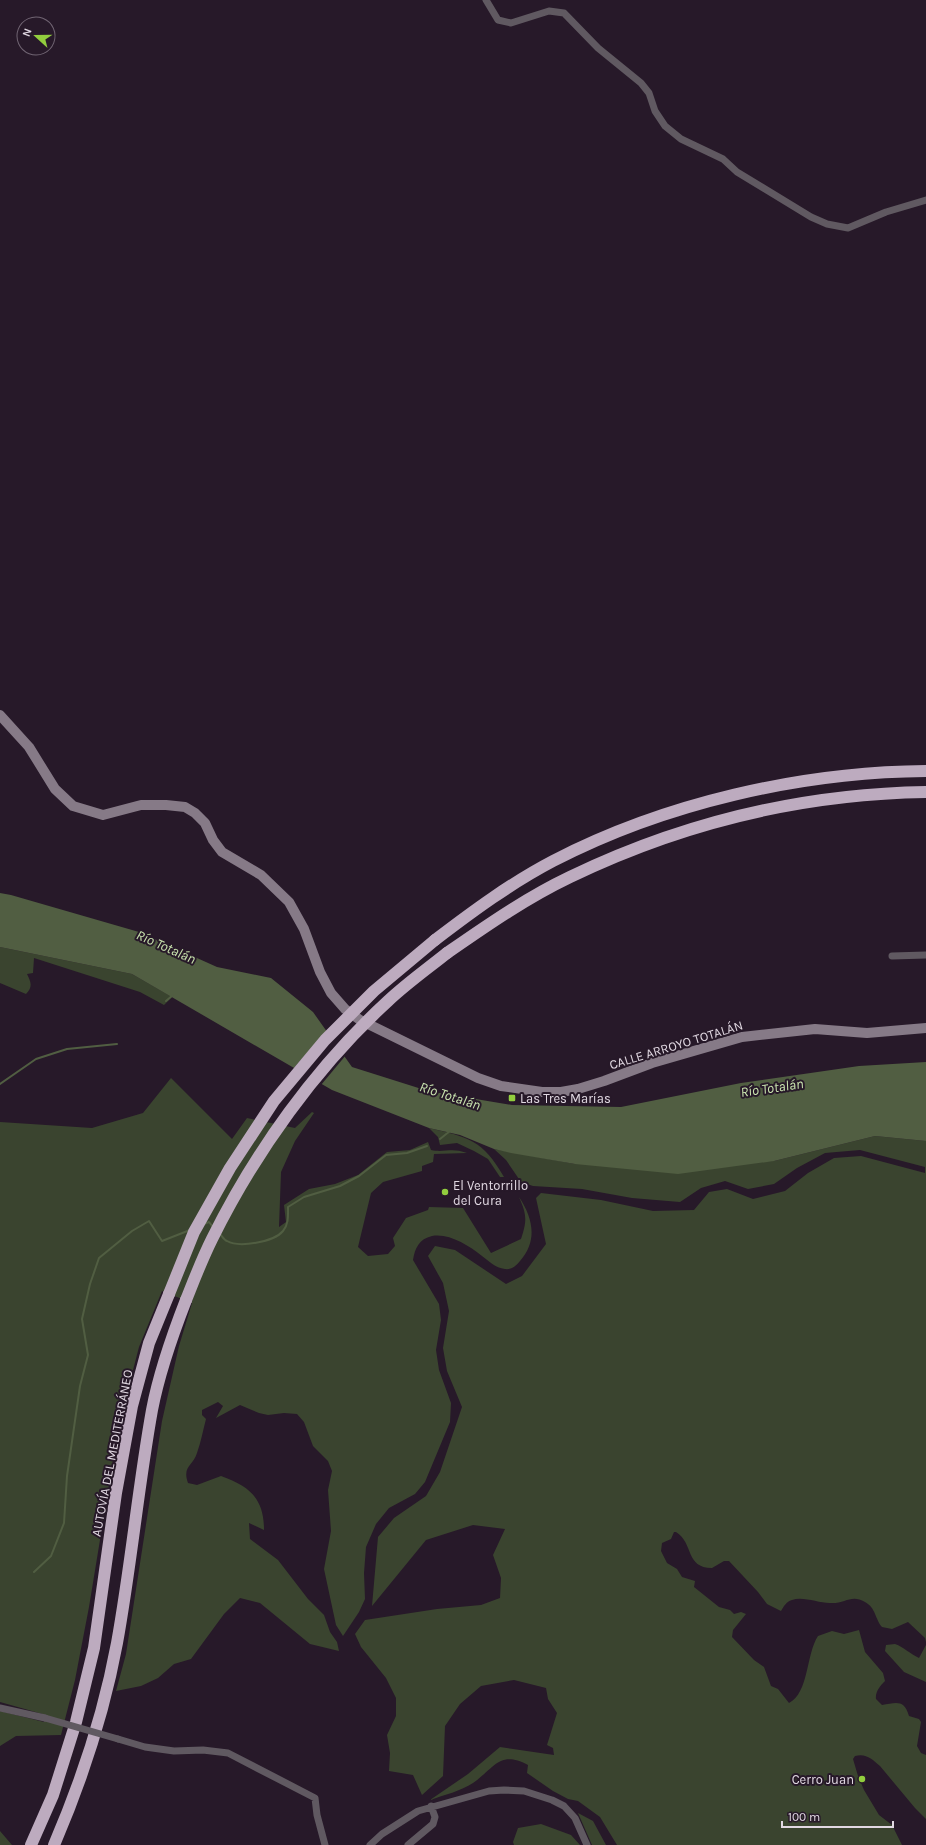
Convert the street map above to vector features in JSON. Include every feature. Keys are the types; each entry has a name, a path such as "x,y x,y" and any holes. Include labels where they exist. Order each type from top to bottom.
{"highway":[{"name":"AUTOVÍA DEL MEDITERRÁNEO","path":"31,1845 53,1794 76,1722 92,1656 116,1493 132,1406 149,1342 194,1232 230,1168 274,1101 325,1040 374,990 435,940 491,898 553,861 608,836 668,814 742,793 825,778 926,771"},
{"path":"54,1845 73,1800 96,1729 117,1644 152,1409 168,1349 186,1300 212,1240 243,1181 286,1115 339,1051 388,1001 447,953 506,913 569,877 623,853 677,834 756,811 826,800 926,792"}],"street":[{"path":"486,0 498,20 511,23 549,11 564,13 598,48 641,83 649,93 656,111 665,126 681,139 723,159 737,172 811,217 827,224 848,228 886,212 926,200"},
{"name":"CALLE ARROYO TOTALÁN","path":"0,715 30,747 55,789 73,806 103,815 142,806 166,805 184,808 195,814 204,823 213,840 222,852 261,875 289,902 304,929 320,972 331,993 345,1009 360,1020 478,1078 502,1086 542,1092 561,1092 578,1089 652,1063 742,1037 815,1029 867,1033 926,1028"},
{"path":"892,956 926,955"},
{"path":"0,1708 45,1718 145,1747 174,1751 203,1750 228,1753 315,1798 317,1815 326,1845"},
{"path":"370,1845 382,1834 418,1811 431,1806 489,1791 524,1791 552,1800 564,1806 575,1818 587,1845"},
{"path":"408,1845 433,1824 435,1817 431,1806"}],"shaded area":[{"path":"0,947 132,974 172,997 164,1005 140,992 34,958 33,973 27,974 31,984 30,989 26,994 0,983"},
{"path":"171,1078 232,1139 247,1118 295,1128 312,1112 314,1113 295,1141 281,1172 279,1227 286,1222 284,1205 309,1189 335,1184 358,1175 387,1152 410,1150 428,1142 431,1150 457,1150 467,1153 434,1154 433,1162 422,1166 422,1171 383,1182 371,1193 358,1247 368,1256 388,1254 395,1246 393,1238 406,1218 428,1210 429,1207 463,1208 491,1253 521,1239 525,1223 525,1213 519,1197 528,1213 532,1229 529,1246 526,1253 518,1263 509,1269 495,1266 465,1244 445,1236 428,1237 424,1239 416,1248 413,1260 439,1304 441,1320 436,1350 439,1370 451,1403 450,1422 425,1482 415,1494 389,1508 376,1524 366,1547 364,1573 365,1599 359,1612 343,1636 336,1625 324,1569 331,1531 328,1490 332,1471 328,1461 313,1446 304,1422 297,1414 284,1413 268,1415 240,1405 216,1418 223,1406 218,1402 202,1410 202,1415 206,1419 197,1453 187,1469 186,1477 188,1483 197,1485 221,1476 240,1484 253,1495 258,1501 261,1509 264,1530 249,1523 250,1539 278,1560 308,1599 324,1615 330,1632 337,1642 339,1651 310,1644 260,1603 240,1598 224,1614 191,1659 174,1664 158,1678 141,1686 116,1691 126,1654 162,1421 179,1346 192,1303 162,1291 139,1347 119,1424 89,1607 75,1680 61,1735 16,1736 0,1746 0,1711 44,1722 46,1715 0,1702 0,1122 92,1128 143,1113"},
{"path":"429,1128 454,1134 473,1142 489,1155 504,1177 500,1177 488,1159 474,1151 457,1143 440,1145 438,1137"},
{"path":"875,1136 926,1141 926,1642 925,1638 908,1622 892,1629 882,1627 869,1604 856,1599 832,1603 797,1599 788,1602 781,1611 767,1604 758,1592 729,1561 724,1561 712,1568 703,1567 698,1564 693,1560 682,1537 676,1532 674,1532 671,1539 662,1543 661,1551 667,1563 677,1569 682,1577 695,1581 694,1587 719,1607 730,1610 734,1614 741,1612 746,1614 733,1630 732,1637 754,1660 764,1667 771,1686 778,1689 789,1703 800,1691 804,1682 811,1653 818,1636 832,1631 844,1634 859,1630 865,1652 883,1673 885,1681 877,1692 876,1699 882,1705 899,1703 905,1707 909,1716 919,1719 921,1722 917,1746 921,1753 926,1755 926,1819 880,1766 871,1759 862,1755 855,1756 853,1759 864,1790 879,1815 892,1825 902,1845 617,1845 600,1817 578,1801 568,1799 553,1791 527,1773 528,1765 510,1759 498,1763 468,1786 458,1791 430,1800 468,1774 500,1747 554,1755 553,1748 547,1745 557,1713 548,1699 546,1688 514,1680 481,1686 460,1704 445,1726 443,1776 422,1795 413,1775 389,1771 390,1753 387,1735 396,1716 396,1698 386,1678 361,1647 355,1634 365,1620 437,1609 481,1605 500,1598 501,1578 493,1555 505,1529 473,1525 426,1540 372,1606 378,1537 394,1518 426,1496 440,1472 462,1407 447,1371 443,1348 449,1311 443,1283 428,1256 435,1246 455,1250 506,1284 522,1276 546,1244 536,1198 541,1193 601,1200 653,1211 694,1210 709,1192 727,1189 753,1199 785,1191 808,1173 834,1158 861,1156 925,1173 925,1167 860,1150 825,1153 797,1168 774,1184 748,1189 725,1181 701,1188 680,1202 632,1198 582,1189 533,1186 521,1182 506,1160 494,1149 575,1164 774,1161"},
{"path":"895,1644 919,1658 926,1645 926,1682 904,1672 885,1651 886,1645"},
{"path":"578,1813 593,1821 606,1845 592,1845"},
{"path":"541,1824 571,1835 580,1845 514,1845 513,1842 518,1828"},
{"path":"0,1831 12,1845 0,1845"}],"water":[{"name":"Río Totalán","path":"0,893 139,932 217,967 271,978 313,1012 352,1067 428,1091 512,1105 621,1107 741,1083 859,1066 926,1062 926,1141 875,1136 774,1161 678,1174 575,1164 494,1149 460,1135 429,1128 332,1090 132,974 0,947"}],"pier":[{"path":"328,1029 346,1055 321,1085 293,1069"}],"waterway":[{"path":"166,1001 173,995"},
{"path":"0,1084 36,1059 67,1049 117,1044"},
{"path":"440,1139 450,1131"},
{"path":"220,1234 224,1239 232,1243 240,1244 256,1243 272,1238 279,1235 285,1228 288,1219 288,1207 304,1197 340,1186 359,1176 386,1155 407,1153 427,1146"},
{"path":"34,1572 51,1556 64,1523 67,1476 80,1386 88,1355 82,1319 90,1284 99,1258 132,1231 149,1221 162,1241 190,1230"},
{"path":"204,1224 209,1222 213,1227"}],"place":[{"name":"Las Tres Marías","path":"512,1098"},
{"name":"El Ventorrillo del Cura","path":"445,1192"},
{"name":"Cerro Juan","path":"862,1779"}]}
